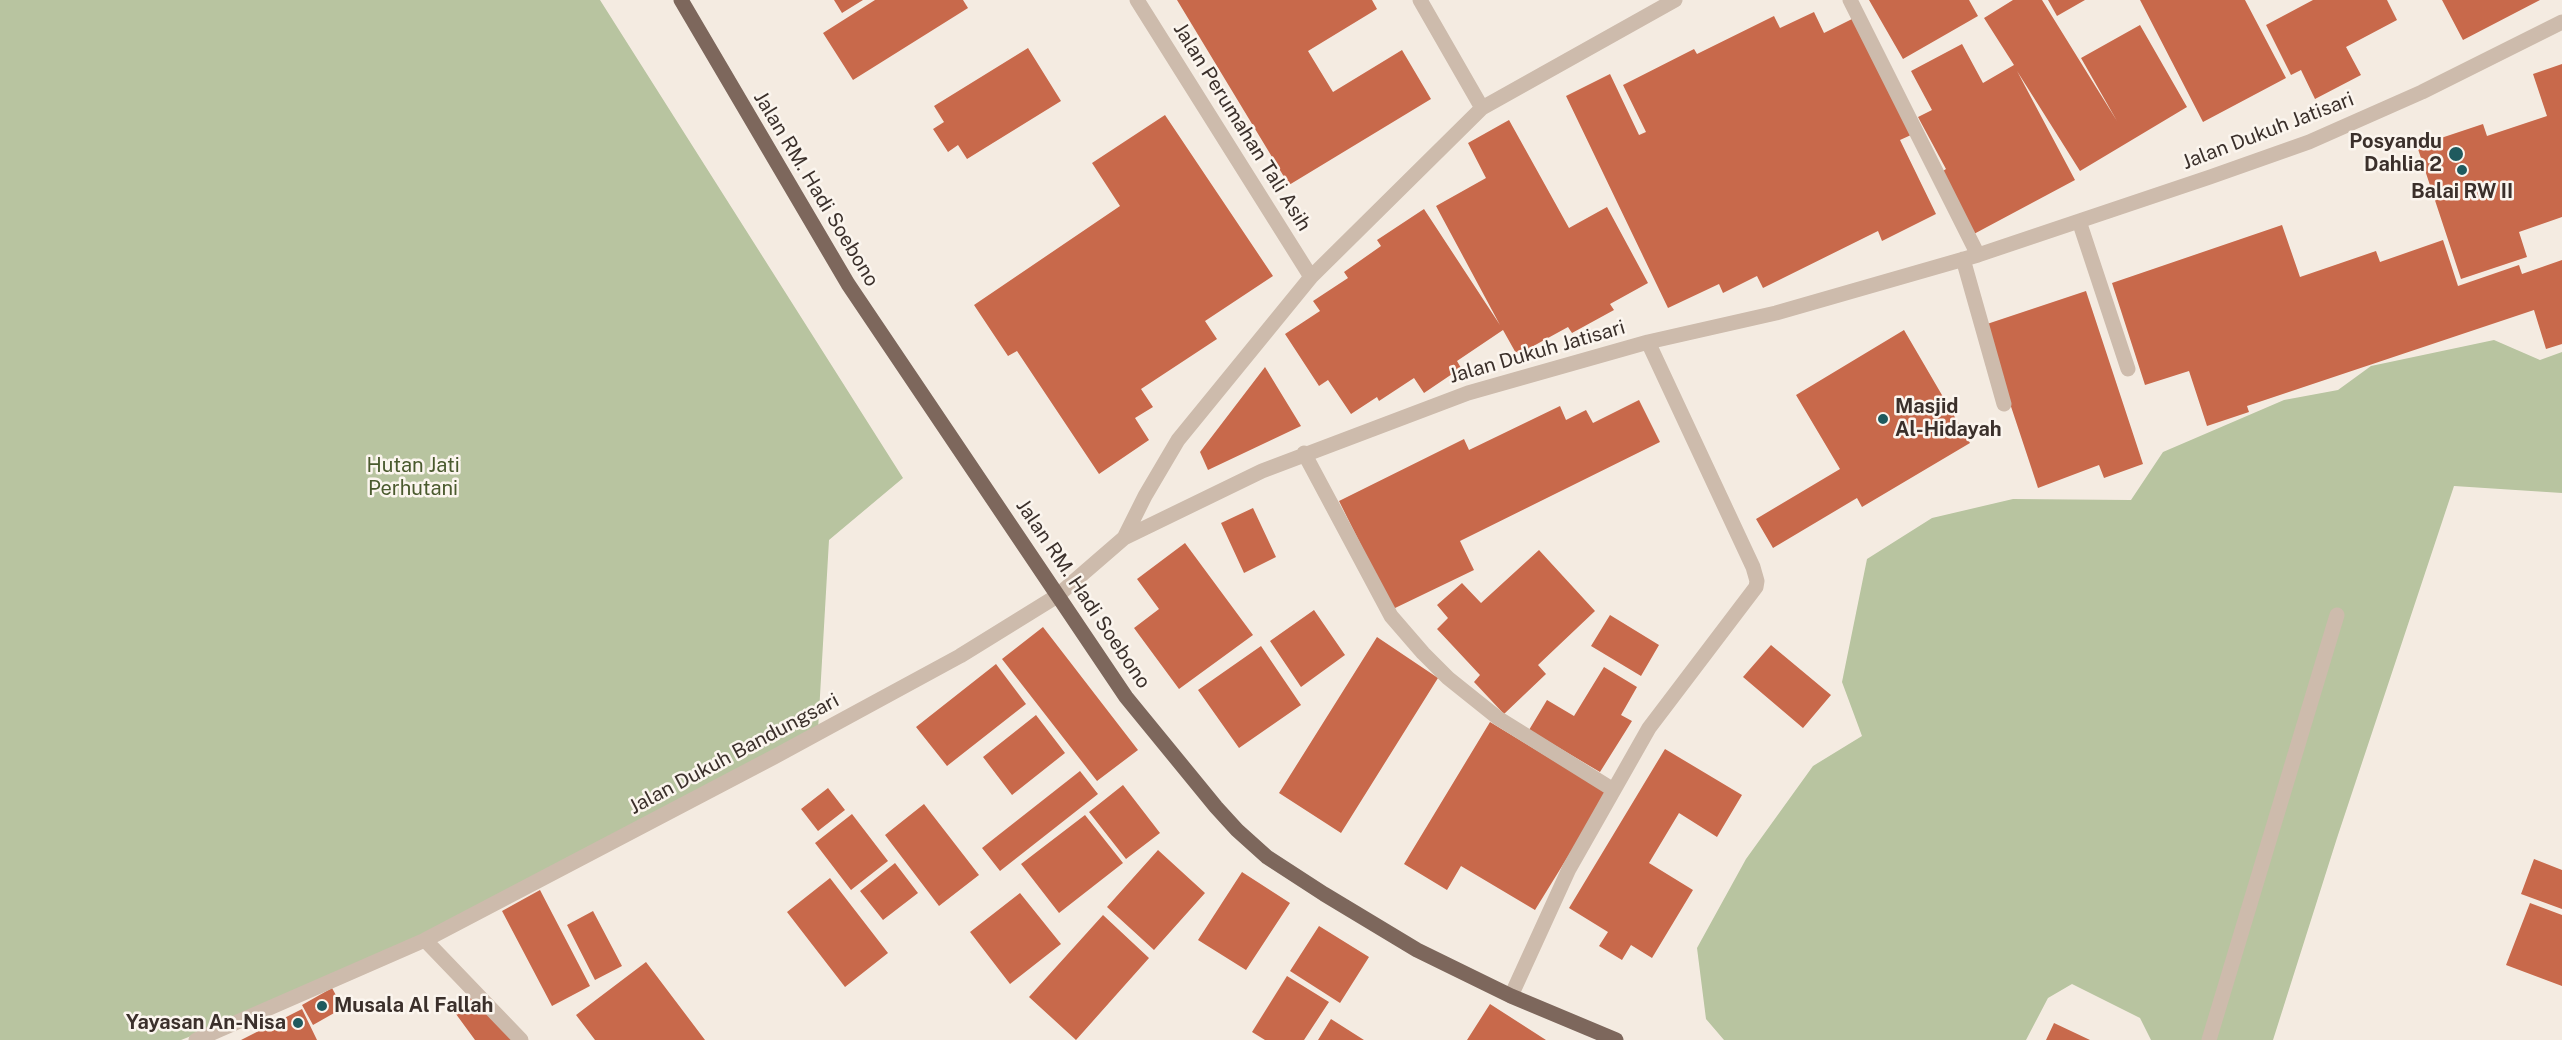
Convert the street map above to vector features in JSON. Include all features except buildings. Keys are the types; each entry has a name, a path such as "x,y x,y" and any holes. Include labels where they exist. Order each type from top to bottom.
{"main road":[{"name":"Jalan RM. Hadi Soebono","path":"681,0 848,284 1057,596 1126,697 1237,830 1268,856 1324,894 1417,950 1511,996 1616,1040"}],"street":[{"name":"Jalan Perumahan Tali Asih","path":"1137,0 1311,277"},
{"path":"1420,0 1482,108"},
{"name":"Jalan Dukuh Jatisari","path":"1124,538 1178,440 1311,277 1482,108 1675,0"},
{"path":"1850,0 1971,257 2004,404"},
{"name":"Jalan Dukuh Jatisari","path":"1057,596 1124,538 1304,453 1468,393 1648,342 1776,313 1971,257 2079,221 2309,142 2422,92 2562,22"},
{"path":"2079,221 2128,369"},
{"path":"1511,996 1569,869 1612,789 1649,728 1753,593 1757,582 1753,567 1648,342"},
{"path":"1304,453 1391,616 1423,653 1448,678 1498,718 1612,789"},
{"name":"Jalan Dukuh Bandungsari","path":"196,1040 425,940 929,673 1057,596"},
{"path":"2209,1040 2337,615"},
{"path":"425,940 521,1040"}],"green space":[{"name":"Hutan Jati Perhutani","path":"0,0 600,0 903,478 829,540 818,730 373,965 181,1040 0,1040"},
{"path":"2494,340 2540,360 2562,352 2562,493 2454,486 2337,838 2273,1040 2151,1040 2140,1018 2072,984 2048,998 2026,1040 1724,1040 1706,1019 1697,948 1746,859 1813,766 1862,736 1842,682 1867,559 1932,518 2013,499 2131,500 2163,452 2284,400 2338,390 2371,366"}],"place":[{"name":"Posyandu Dahlia 2","path":"2456,154"},
{"name":"Balai RW II","path":"2462,170"},
{"name":"Masjid Al-Hidayah","path":"1883,419"},
{"name":"Musala Al Fallah","path":"322,1006"},
{"name":"Yayasan An-Nisa","path":"298,1023"}]}
